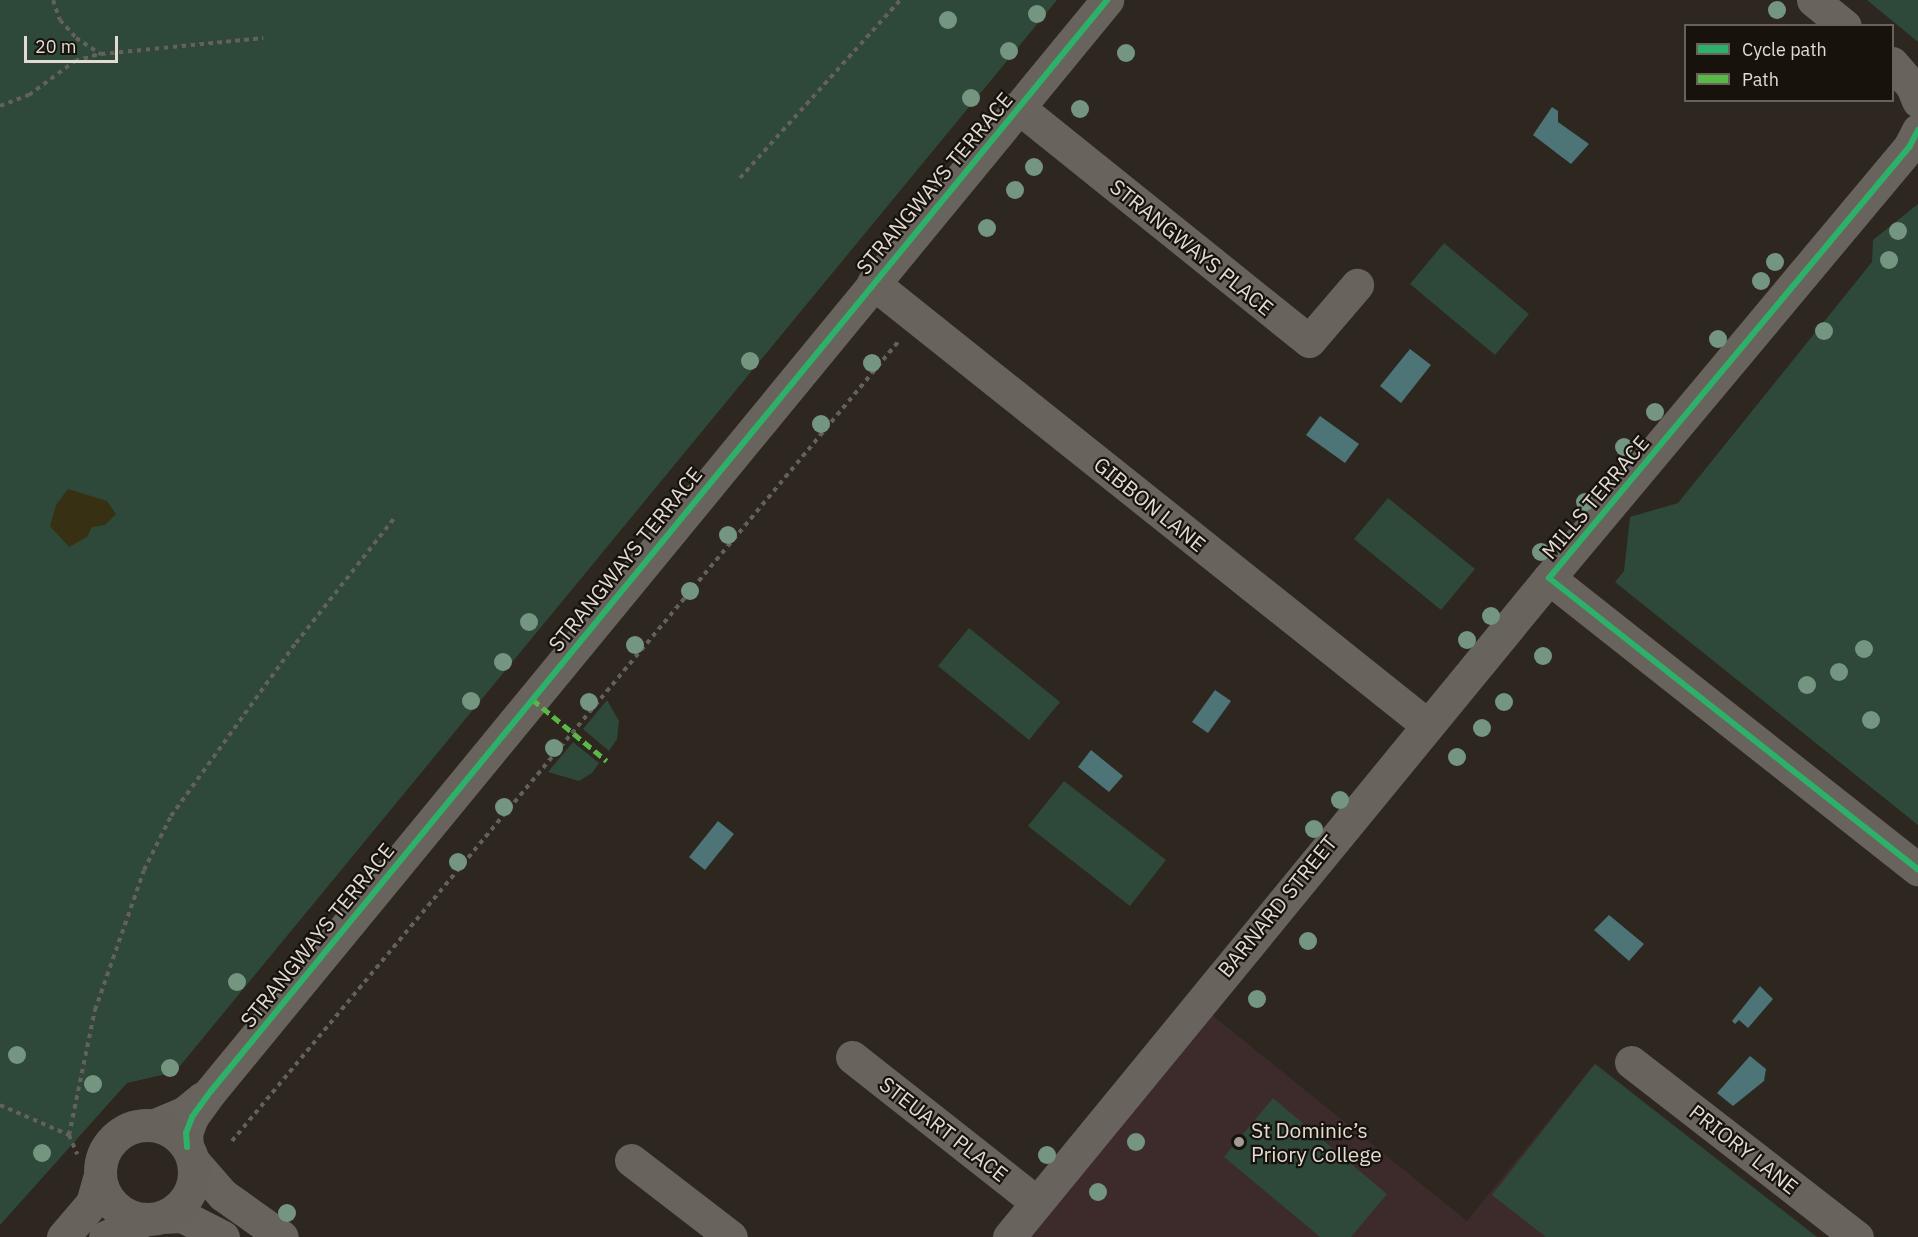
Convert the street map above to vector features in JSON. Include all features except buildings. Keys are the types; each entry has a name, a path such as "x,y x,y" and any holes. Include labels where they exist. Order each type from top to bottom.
{"street":[{"name":"STRANGWAYS TERRACE","path":"190,1155 186,1133 192,1117 211,1091 1107,0"},
{"path":"1813,0 1843,24"},
{"path":"1894,64 1912,86 1918,101"},
{"name":"STRANGWAYS PLACE","path":"1018,107 1309,341 1357,285"},
{"name":"MILLS TERRACE","path":"1918,130 1910,146 1549,578 1918,869"},
{"name":"GIBBON LANE","path":"873,283 1426,724"},
{"name":"BARNARD STREET","path":"1009,1237 1426,724 1549,578"},
{"name":"STEUART PLACE","path":"852,1057 1036,1202"},
{"name":"PRIORY LANE","path":"1631,1062 1857,1237"},
{"name":"STRANGWAYS TERRACE","path":"154,1125 185,1112 211,1091"},
{"path":"63,1237 93,1203 90,1168 115,1137 136,1126 154,1125 168,1129 223,1195 282,1237"},
{"path":"105,1237 174,1211 191,1190 190,1155"},
{"path":"631,1160 731,1237"},
{"path":"90,1168 118,1210 153,1219 182,1216 223,1237"}],"path":[{"path":"53,0 60,20 76,38 101,54"},
{"path":"740,178 900,0"},
{"path":"0,106 29,95 75,61 101,54 263,38"},
{"path":"232,1141 901,339"},
{"path":"69,1135 95,1010 144,870 171,816 296,643 395,517"},
{"path":"0,1105 69,1135 90,1168"}],"shaded area":[{"name":"St Dominic’s Priory College","path":"1212,1015 1467,1221 1595,1063 1810,1237 1031,1237"}],"green space":[{"path":"0,0 1057,0 175,1072 127,1083 0,1225"},
{"path":"1867,0 1918,0 1918,42"},
{"path":"1918,204 1918,825 1615,582 1624,571 1630,517 1678,503 1872,262 1873,240"},
{"path":"1444,243 1529,314 1495,355 1410,284"},
{"path":"1388,498 1475,569 1441,610 1354,539"},
{"path":"969,628 1060,702 1029,740 938,666"},
{"path":"607,700 619,721 617,739 609,751 583,729"},
{"path":"573,742 599,763 592,773 579,781 548,772"},
{"path":"1064,781 1166,860 1130,906 1028,826"},
{"path":"1595,1064 1817,1237 1546,1237 1492,1195"},
{"path":"1273,1098 1387,1194 1351,1237 1320,1237 1224,1157"}],"sand":[{"path":"68,489 107,501 116,514 105,525 92,527 87,537 69,547 50,526 56,505"}],"water":[{"path":"1552,107 1558,111 1558,122 1589,144 1571,164 1533,135"},
{"path":"1410,349 1431,365 1401,403 1380,386"},
{"path":"1320,416 1359,444 1345,463 1306,435"},
{"path":"1215,690 1231,701 1208,733 1192,722"},
{"path":"1091,750 1123,776 1109,792 1078,767"},
{"path":"718,821 734,834 705,870 689,857"},
{"path":"1609,915 1644,944 1629,961 1594,930"},
{"path":"1760,986 1773,999 1748,1028 1739,1020 1735,1024 1732,1021"},
{"path":"1750,1056 1766,1069 1764,1081 1733,1106 1717,1093"}],"marked path":[{"path":"532,699 607,761"}],"cycle path":[{"path":"187,1147 186,1133 192,1117 211,1091 1107,0"},
{"path":"1918,130 1910,146 1549,578 1918,869"}],"place":[{"name":"St Dominic’s Priory College","path":"1239,1142"}]}
